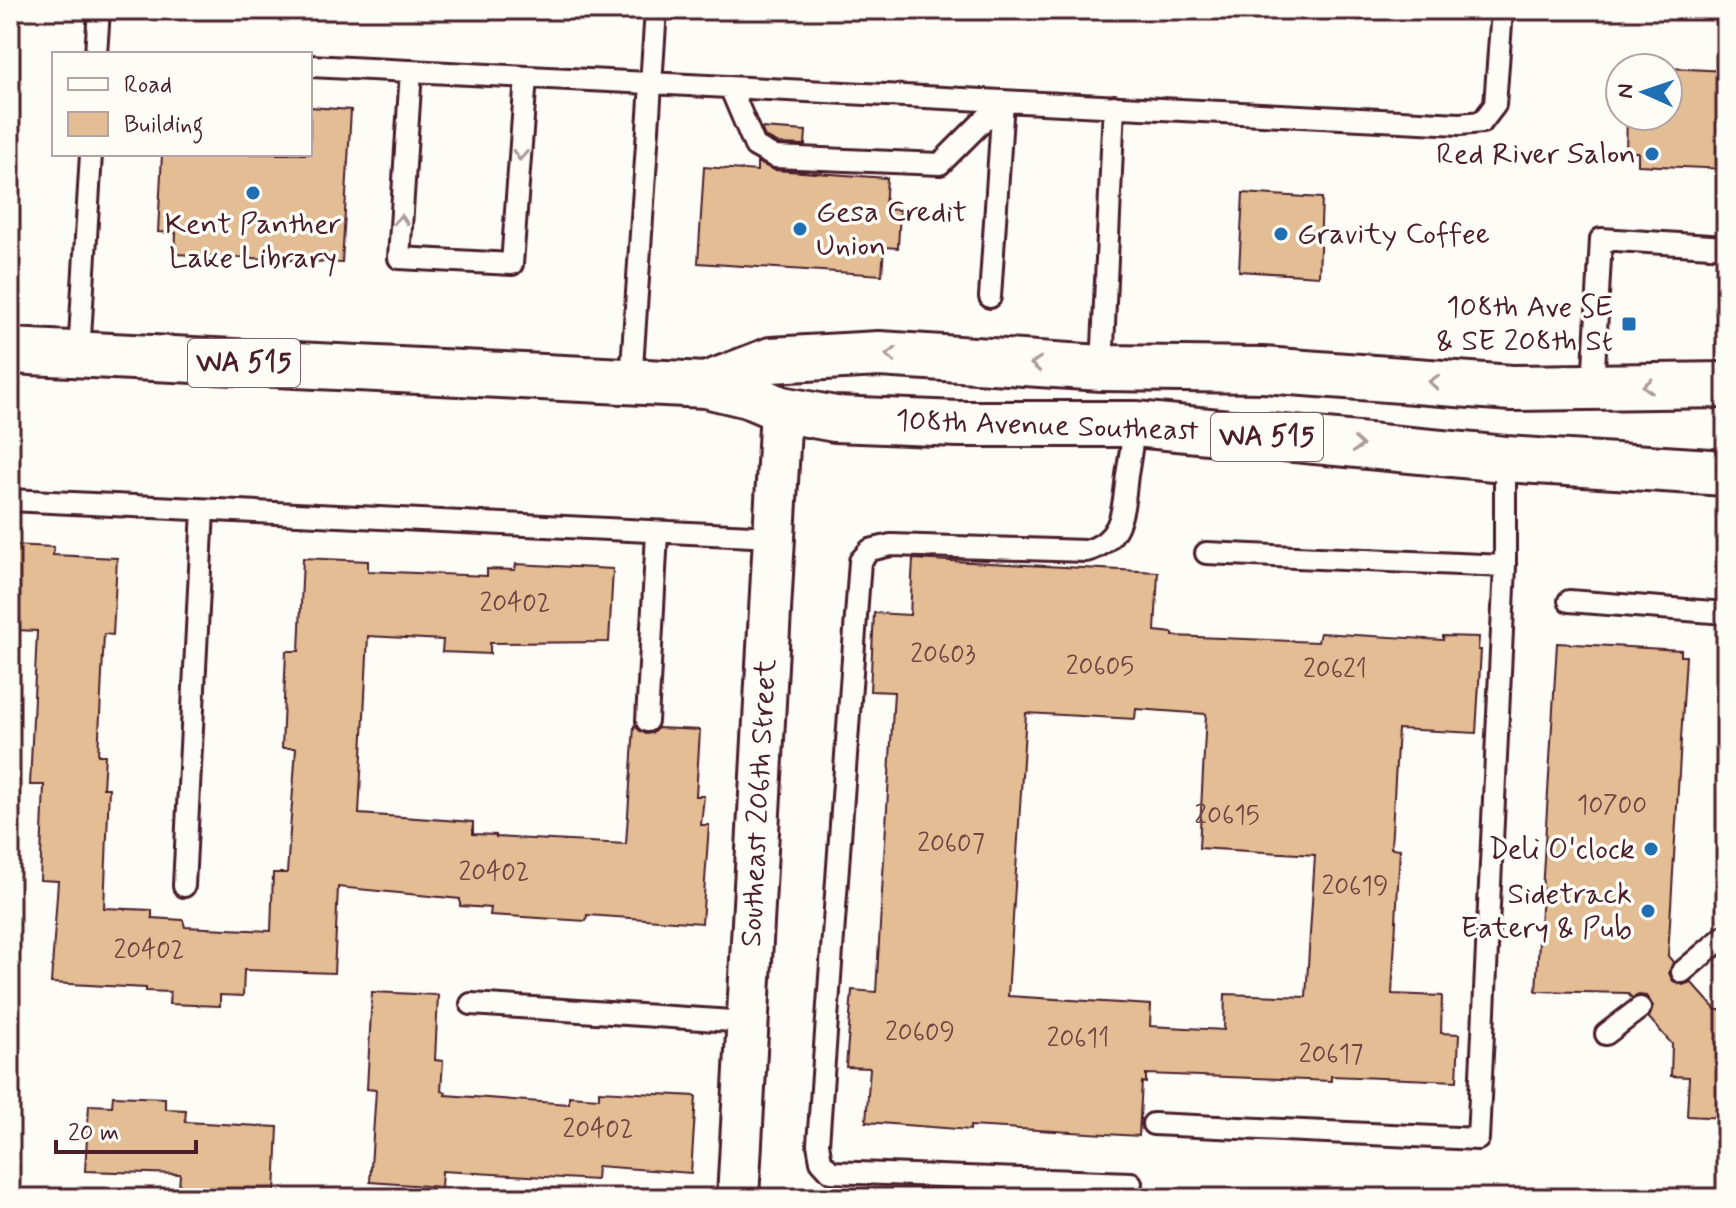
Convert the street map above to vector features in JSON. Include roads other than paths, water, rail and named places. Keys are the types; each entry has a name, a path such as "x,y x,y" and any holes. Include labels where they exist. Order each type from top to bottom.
{"main road":[{"name":"108th Avenue Southeast","path":"10,351 706,385 748,395 781,409 835,419 959,424 1135,424 1505,459 1726,473"},
{"name":"108th Avenue Southeast","path":"706,385 771,360 879,354 1102,368 1263,370 1512,388 1726,385"}],"street":[{"name":"Southeast 206th Street","path":"738,1198 781,409"}],"lane":[{"path":"96,52 99,10"},
{"path":"631,382 656,10"},
{"path":"312,66 1460,124 1482,122 1495,105 1502,10"},
{"path":"411,71 399,258 512,264 526,77"},
{"path":"730,87 755,146 775,157 940,164 1003,101"},
{"path":"990,297 1003,101"},
{"path":"1102,368 1114,106"},
{"path":"79,354 91,156"},
{"path":"1593,387 1601,239 1726,247"},
{"path":"1131,1183 831,1172 821,1161 818,1144 860,561 870,550 891,545 1086,551 1100,547 1113,534 1123,516 1135,424"},
{"path":"1153,1124 1478,1139 1505,566 1505,459"},
{"path":"10,500 773,537"},
{"path":"184,886 203,510"},
{"path":"647,721 657,533"},
{"path":"1206,553 1505,566"},
{"path":"1569,601 1726,613"},
{"path":"1682,972 1726,935"},
{"path":"471,1004 748,1022"},
{"path":"1606,1034 1640,1008"}],"place":[{"name":"Red River Salon","path":"1652,154"},
{"name":"Kent Panther Lake Library","path":"253,193"},
{"name":"Gesa Credit Union","path":"800,229"},
{"name":"Gravity Coffee","path":"1281,234"},
{"name":"108th Ave SE & SE 208th St","path":"1629,324"},
{"name":"Deli O'clock","path":"1651,849"},
{"name":"Sidetrack Eatery & Pub","path":"1648,911"}]}
